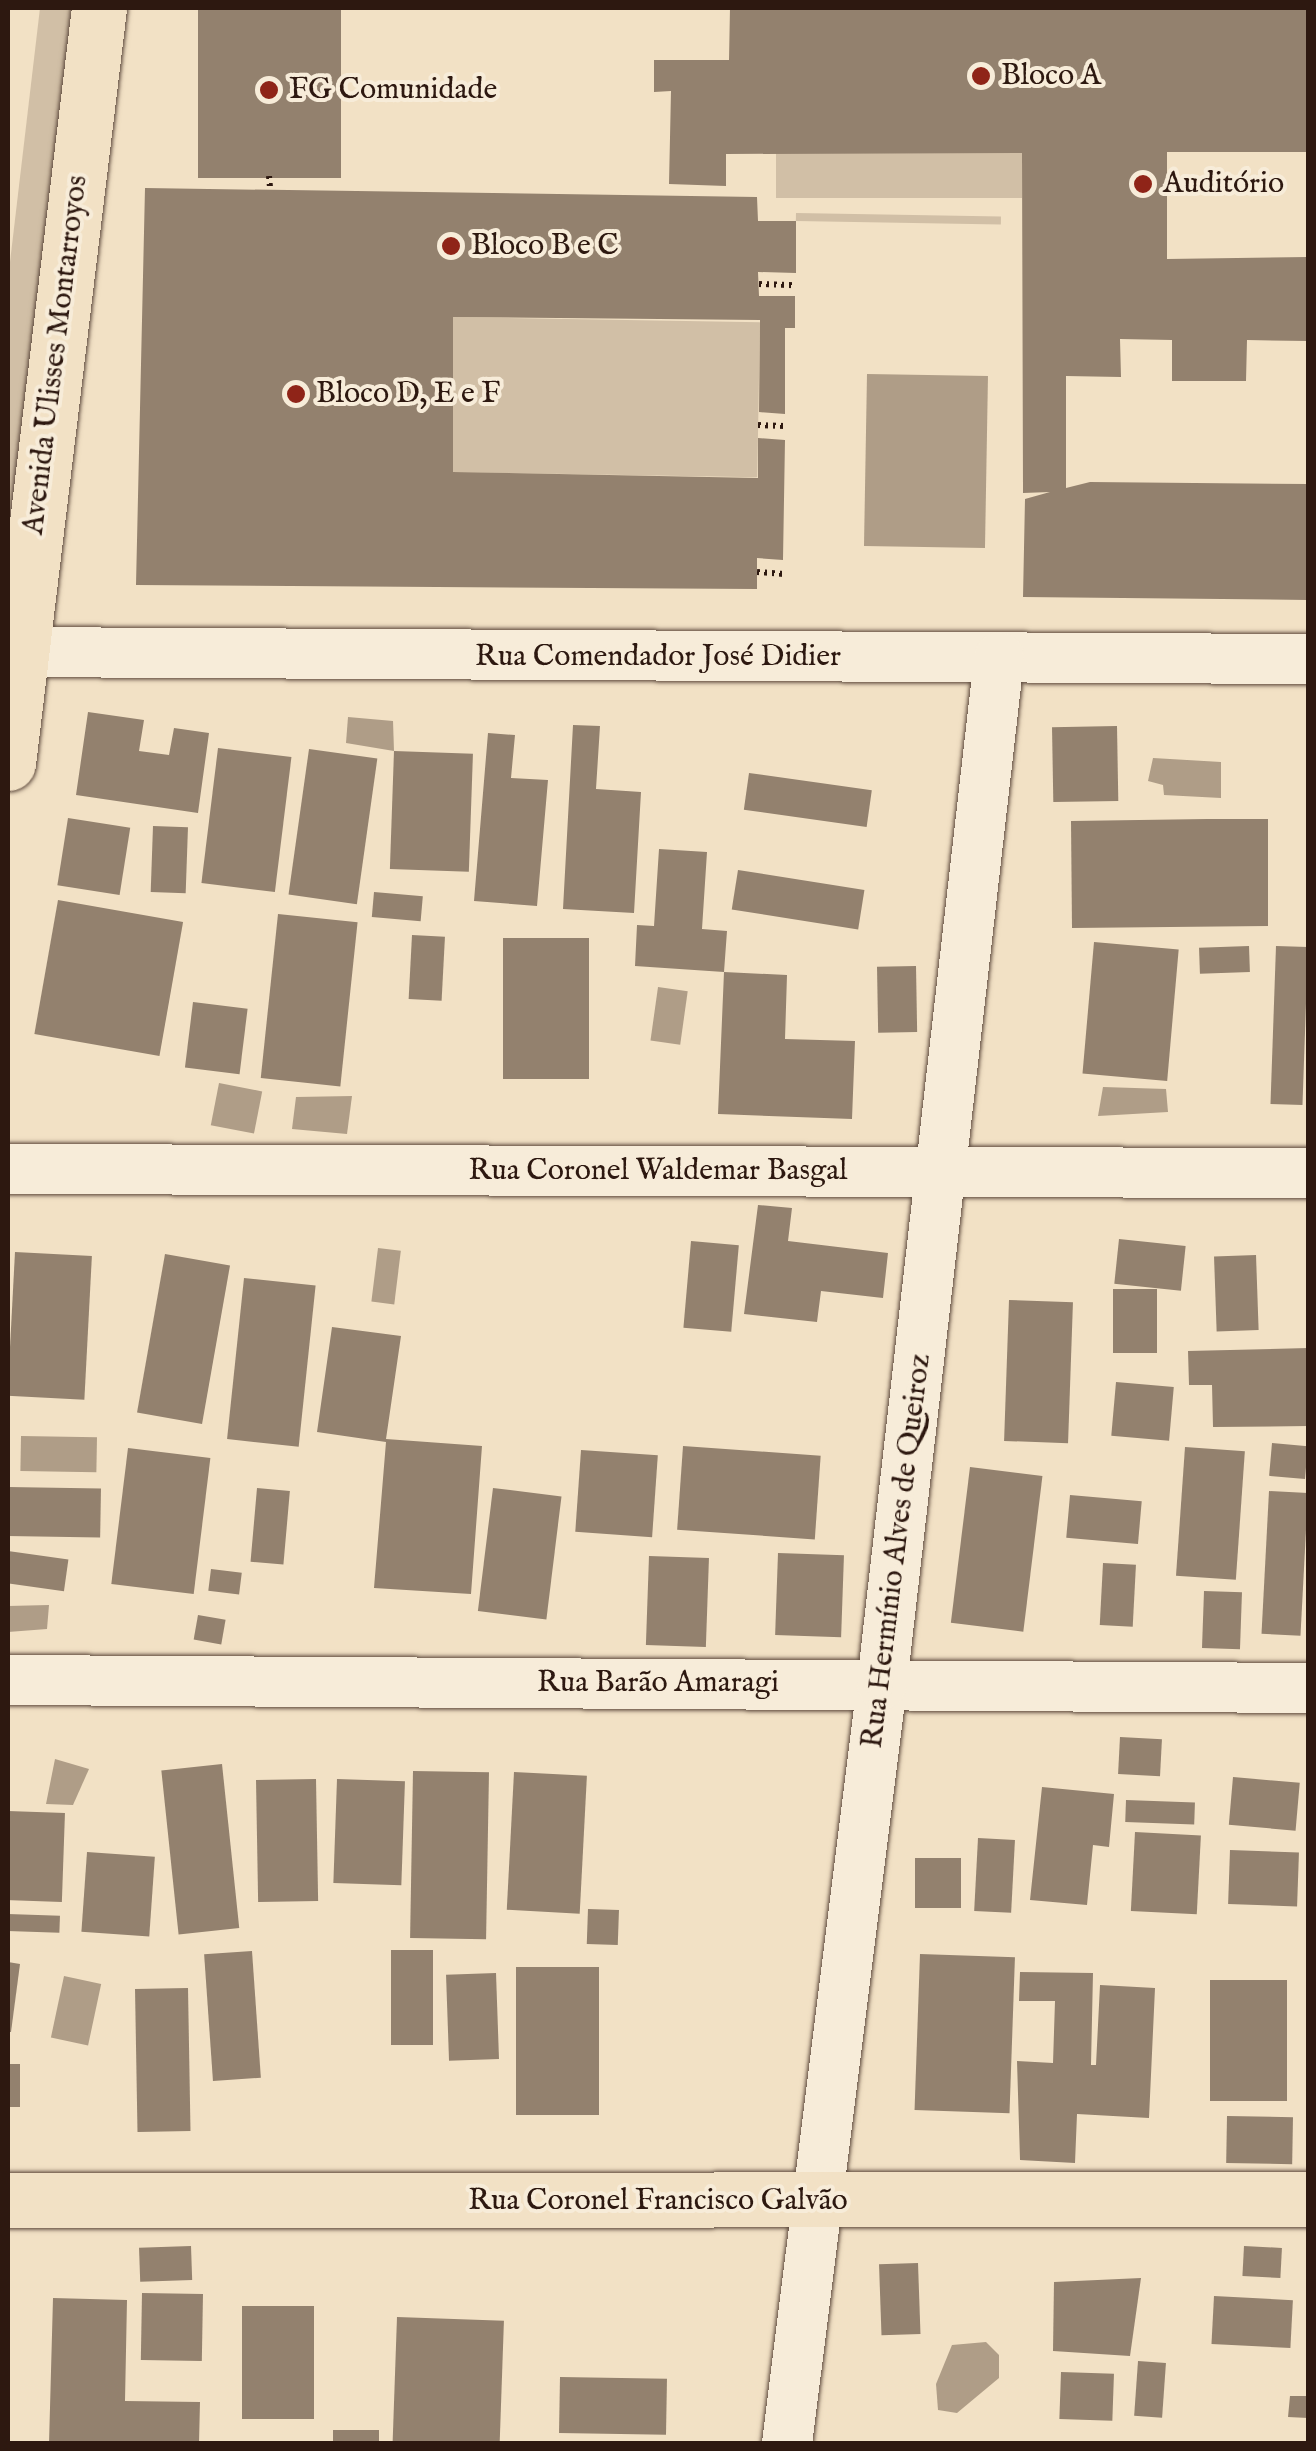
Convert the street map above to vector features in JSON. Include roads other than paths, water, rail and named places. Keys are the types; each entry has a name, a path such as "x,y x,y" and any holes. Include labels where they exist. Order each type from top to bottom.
{"main road":[{"name":"Avenida Ulisses Montarroyos","path":"8,762 15,652 99,8"},
{"name":"Rua Coronel Francisco Galvão","path":"8,2200 813,2202 1308,2198"}],"street":[{"name":"Rua Comendador José Didier","path":"15,652 1308,659"},
{"name":"Rua Hermínio Alves de Queiroz","path":"787,2444 813,2202 882,1684 999,658"},
{"name":"Rua Coronel Waldemar Basgal","path":"8,1169 1308,1173"},
{"name":"Rua Barão Amaragi","path":"8,1680 1308,1688"}],"place":[{"name":"Bloco A","path":"981,76"},
{"name":"FG Comunidade","path":"269,90"},
{"name":"Auditório","path":"1143,184"},
{"name":"Bloco B e C","path":"451,246"},
{"name":"Bloco D, E e F","path":"296,394"}]}
